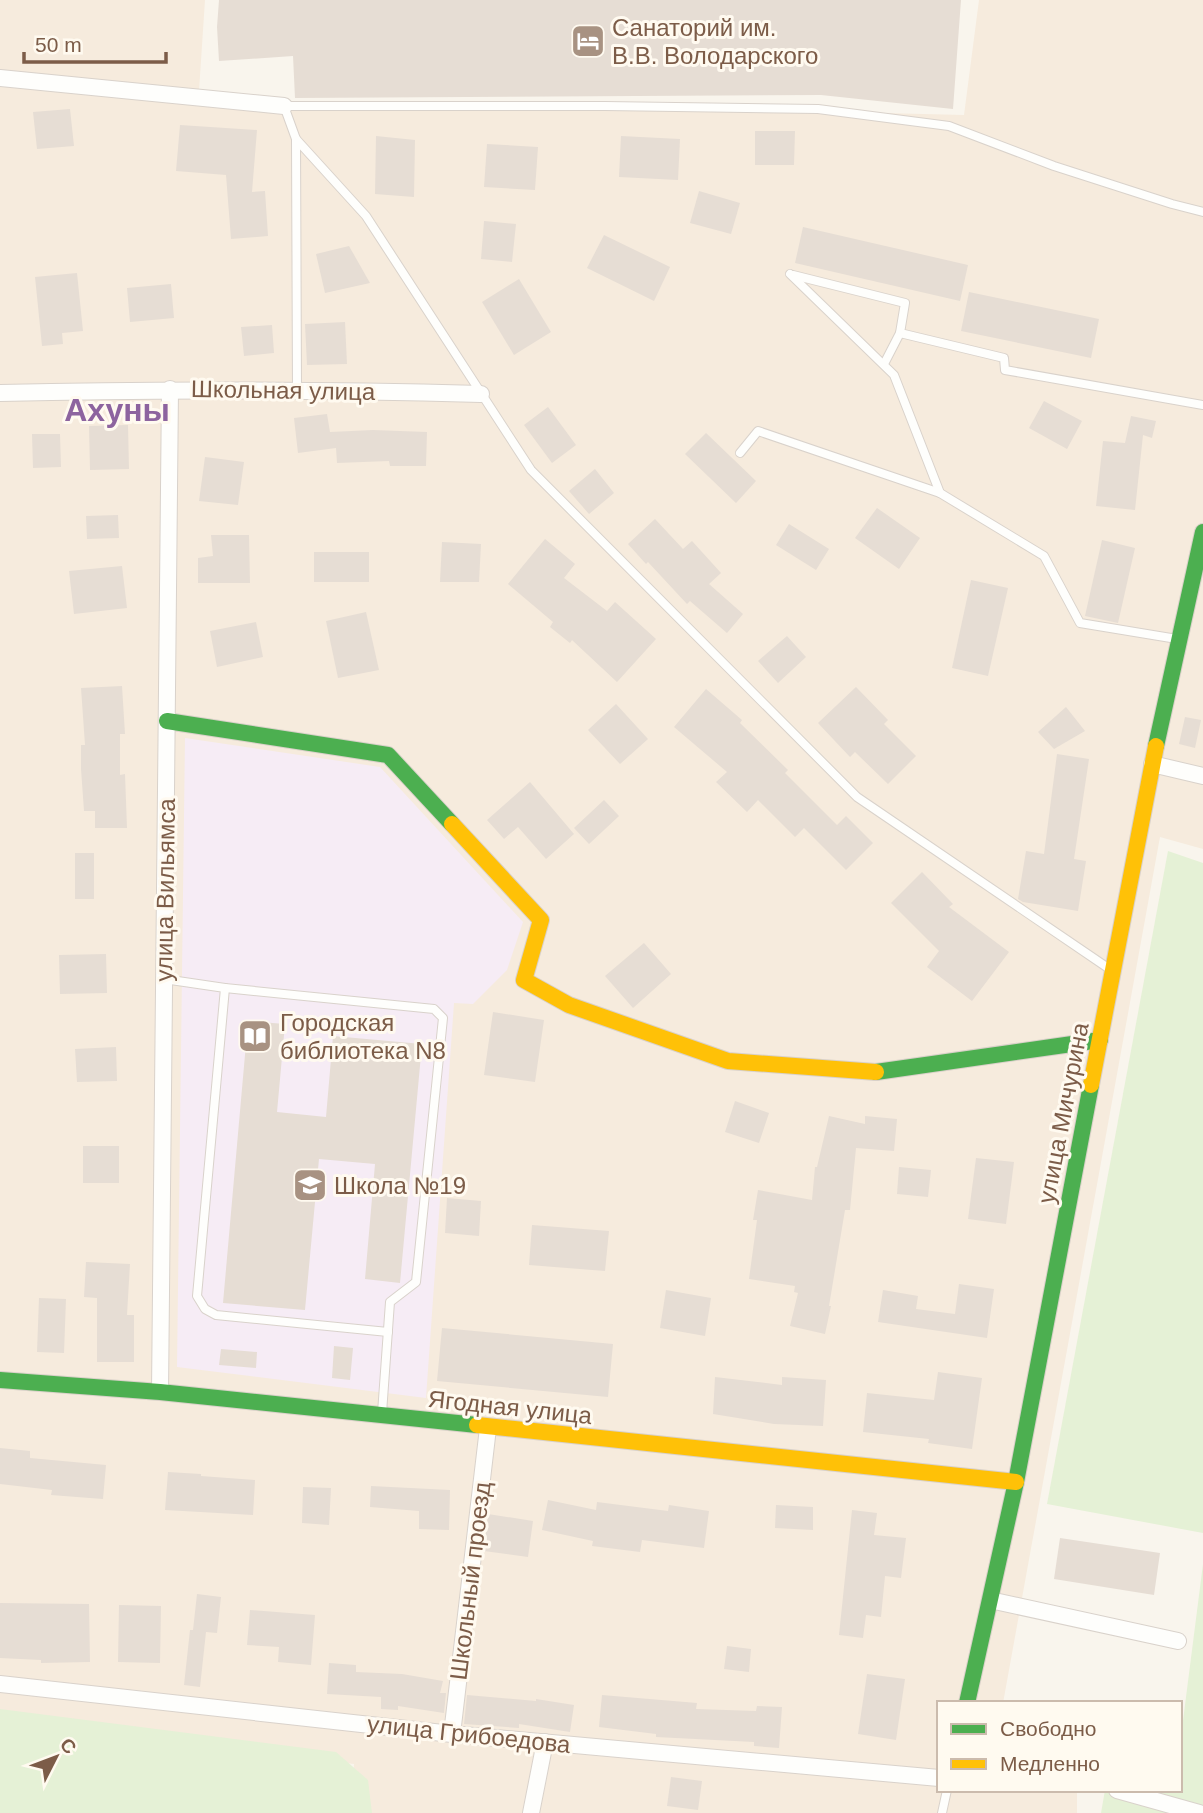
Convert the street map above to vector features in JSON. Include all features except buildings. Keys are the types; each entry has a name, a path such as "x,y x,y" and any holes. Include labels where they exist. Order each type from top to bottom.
{"street":[{"path":"0,78 284,106"},
{"name":"улица Вильямса","path":"160,1392 170,389"},
{"name":"Школьная улица","path":"0,393 297,389 481,394"},
{"name":"улица Мичурина","path":"967,1701 1016,1482 1152,764 1203,532"},
{"path":"167,721 388,755 541,920 524,980 569,1005 728,1061 880,1072 1100,1040"},
{"path":"1152,764 1203,776"},
{"name":"Ягодная улица","path":"0,1380 160,1392 1016,1482"},
{"name":"Школьный проезд","path":"452,1734 488,1427"},
{"path":"990,1600 1178,1641"},
{"name":"улица Грибоедова","path":"0,1684 452,1734 937,1778"},
{"path":"531,1813 545,1742"},
{"path":"1124,1792 1199,1813"}],"lane":[{"path":"297,389 296,139 284,106 818,109 948,126 1054,166 1203,212"},
{"path":"296,139 366,216 531,470 857,797 1113,972"},
{"path":"884,364 900,333 905,303 790,274 894,375 940,493"},
{"path":"900,333 1004,358 1004,370 1203,405"},
{"path":"740,453 758,431 940,493 1044,556 1080,623 1179,639"},
{"path":"164,979 225,988 434,1009 443,1018 416,1282 390,1302 382,1416"},
{"path":"225,988 197,1297 205,1309 216,1315 388,1332"},
{"path":"942,1813 947,1792"}],"shaded area":[{"path":"0,0 205,0 198,106 605,106 964,115 979,0 1203,0 1203,849 1160,837 1003,1701 937,1701 937,1792 1077,1792 1077,1813 352,1813 354,1764 0,1723"},
{"name":"Школа №19","path":"185,738 380,767 523,922 507,970 473,1004 454,1003 426,1398 177,1367"}],"green space":[{"path":"1168,851 1203,863 1203,1533 1047,1504"},
{"path":"1203,1564 1203,1813 1101,1813 1105,1792 1182,1792 1182,1728"},
{"path":"0,1709 336,1752 368,1780 372,1813 0,1813"}],"traffic: fast":[{"path":"1156,746 1203,532"},
{"path":"167,721 388,755 452,824"},
{"path":"876,1072 1100,1040"},
{"path":"967,1701 1016,1482 1091,1085"},
{"path":"0,1380 160,1392 477,1425"}],"traffic: slow":[{"path":"1091,1085 1156,746"},
{"path":"452,824 541,920 524,980 569,1005 728,1061 876,1072"},
{"path":"477,1425 1016,1482"}],"place":[{"name":"Санаторий им. В.В. Володарского","path":"588,41"},
{"name":"Городская библиотека N8","path":"255,1036"},
{"name":"Школа №19","path":"310,1185"}],"district":[{"name":"Ахуны","path":"117,410"}]}
